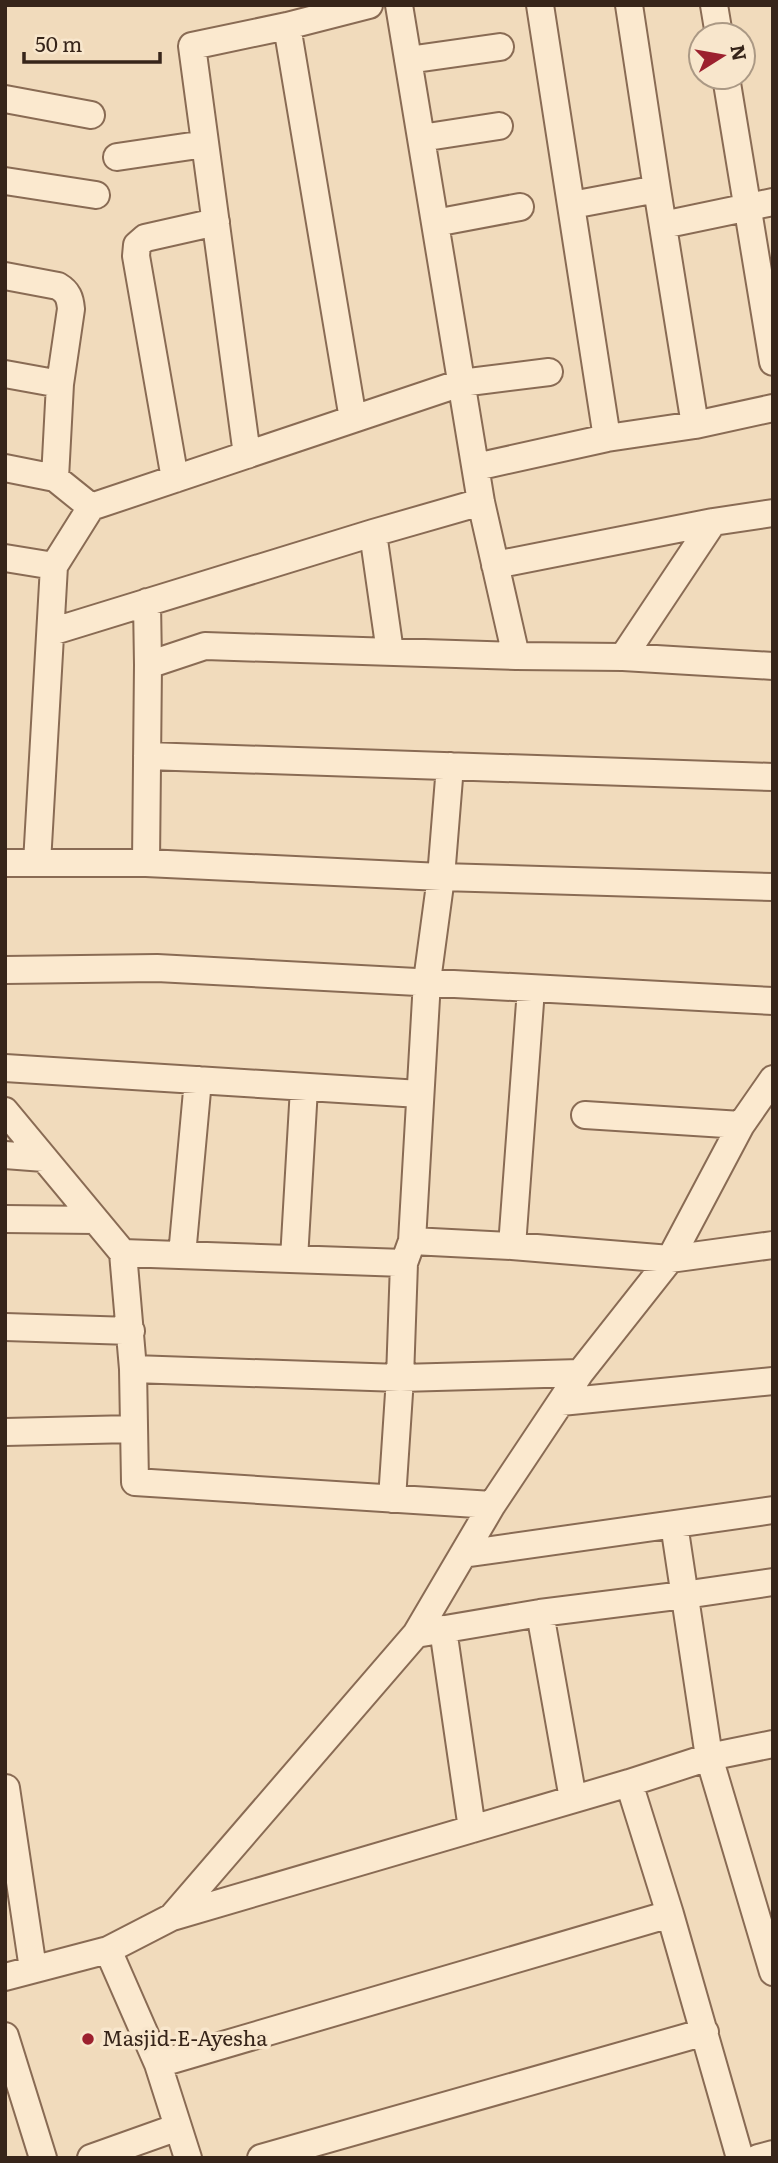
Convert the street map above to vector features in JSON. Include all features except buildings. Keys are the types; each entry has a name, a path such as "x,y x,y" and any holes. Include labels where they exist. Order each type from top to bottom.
{"street":[{"path":"247,455 192,46 287,26 324,11 369,5"},
{"path":"399,5 481,502 516,656"},
{"path":"540,5 607,438"},
{"path":"629,5 695,425"},
{"path":"287,26 353,419"},
{"path":"408,60 500,47"},
{"path":"730,91 760,204 773,362"},
{"path":"5,99 91,115"},
{"path":"421,138 499,126"},
{"path":"117,157 205,144"},
{"path":"5,181 96,195"},
{"path":"572,205 657,190"},
{"path":"663,225 760,204"},
{"path":"435,223 520,207"},
{"path":"175,479 136,256 137,245 154,235 216,222"},
{"path":"5,276 58,286 70,299 60,384 55,478"},
{"path":"37,863 54,566 91,507 461,383 549,372"},
{"path":"5,374 60,384"},
{"path":"476,467 607,438 695,425 773,408"},
{"path":"5,468 55,478 91,507"},
{"path":"51,632 481,502"},
{"path":"495,565 713,522 773,513"},
{"path":"623,657 713,522"},
{"path":"373,533 390,652"},
{"path":"5,558 54,566"},
{"path":"146,863 147,602"},
{"path":"148,664 205,646 516,656 769,660"},
{"path":"147,756 773,777"},
{"path":"392,1499 427,982 441,877 450,766"},
{"path":"5,863 146,863 441,877 773,887"},
{"path":"5,971 157,968 773,1001"},
{"path":"512,1246 531,989"},
{"path":"5,1068 420,1094"},
{"path":"172,1917 416,1634 492,1505 580,1373 670,1259 741,1125 773,1079"},
{"path":"182,1255 198,1080"},
{"path":"295,1259 304,1088"},
{"path":"5,1111 123,1253 134,1369 135,1482 492,1505"},
{"path":"585,1115 741,1125"},
{"path":"5,1155 44,1158"},
{"path":"5,1219 95,1220"},
{"path":"123,1253 295,1259 512,1246 670,1259 773,1245"},
{"path":"5,1327 131,1331"},
{"path":"134,1369 400,1378 580,1373"},
{"path":"561,1402 773,1381"},
{"path":"5,1432 133,1429"},
{"path":"463,1554 773,1510"},
{"path":"674,1524 709,1757 773,1972"},
{"path":"416,1634 540,1613 773,1582"},
{"path":"540,1613 573,1799"},
{"path":"443,1629 472,1829"},
{"path":"5,1977 108,1950 172,1917 709,1757 773,1744"},
{"path":"629,1783 705,2032 740,2158"},
{"path":"6,1788 33,1969"},
{"path":"158,2064 670,1914"},
{"path":"108,1950 158,2064 188,2158"},
{"path":"261,2158 705,2032"},
{"path":"5,2036 43,2158"},
{"path":"91,2158 178,2127"},
{"path":"758,2158 773,2154"}],"place":[{"name":"Masjid-E-Ayesha","path":"88,2039"}]}
